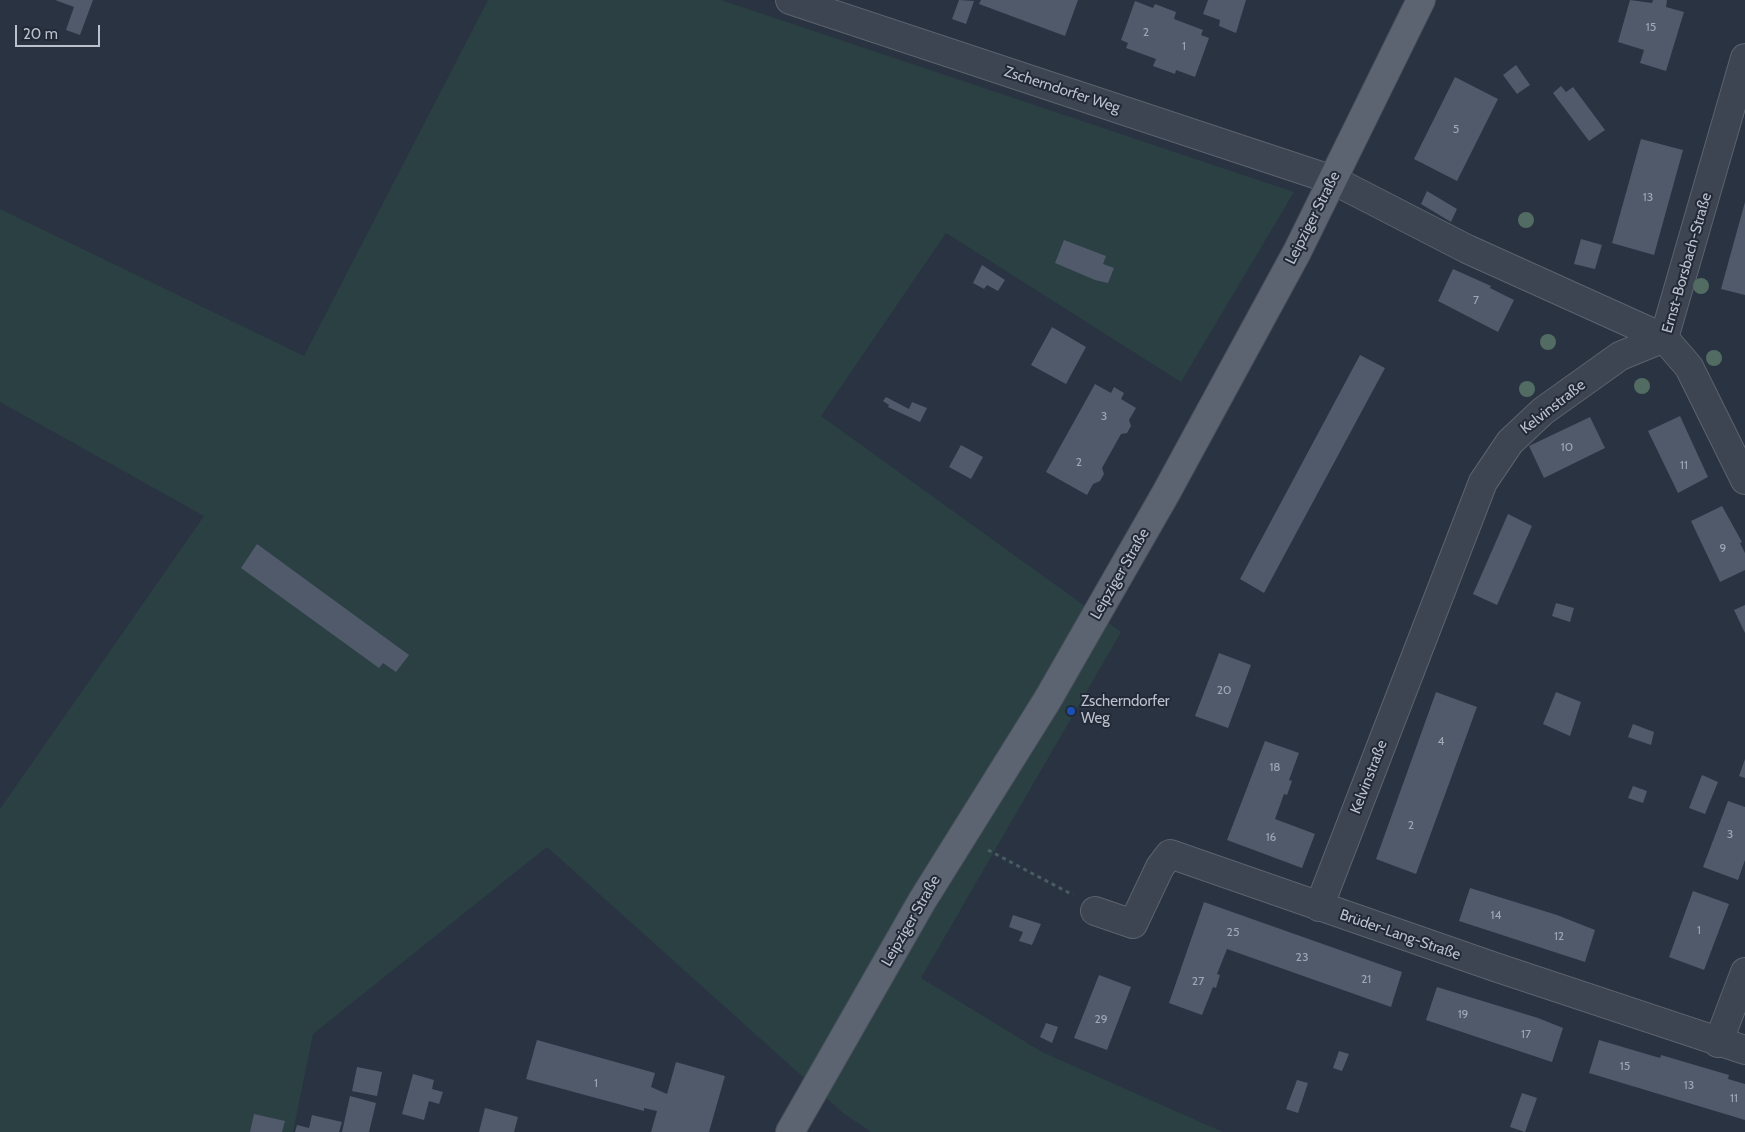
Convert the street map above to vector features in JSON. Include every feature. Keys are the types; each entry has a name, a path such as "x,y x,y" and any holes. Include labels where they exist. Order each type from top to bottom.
{"main road":[{"name":"Leipziger Straße","path":"790,1132 898,944 1048,699 1166,493 1333,180 1421,0"}],"street":[{"name":"Zscherndorfer Weg","path":"790,0 1333,180"},
{"name":"Ernst-Borsbach-Straße","path":"1745,58 1664,338 1689,367 1745,480"},
{"path":"1333,180 1467,249 1664,338"},
{"name":"Kelvinstraße","path":"1319,907 1483,482 1510,442 1543,411 1620,356 1664,338"},
{"name":"Brüder-Lang-Straße","path":"1095,911 1133,924 1160,867 1170,854 1319,907 1718,1043 1745,1050"},
{"path":"1718,1043 1745,972"}],"path":[{"path":"993,853 1048,882"}],"green space":[{"path":"488,0 721,0 1294,192 1181,382 946,233 821,416 1121,632 921,978 1042,1052 1223,1132 871,1132 843,1113 547,847 313,1034 293,1132 0,1132 0,809 204,516 0,402 0,209 304,356"}],"building":[{"path":"55,0 93,0 80,35 66,30 74,7"},
{"path":"959,0 974,1 966,24 952,19"},
{"path":"981,0 1078,0 1065,36 979,4"},
{"path":"1208,0 1246,0 1236,33 1219,26 1220,20 1203,14"},
{"path":"1630,0 1652,3 1653,0 1667,0 1666,7 1684,12 1666,71 1640,63 1644,50 1618,42"},
{"path":"1135,1 1153,8 1155,4 1176,12 1174,19 1203,30 1201,35 1209,38 1195,77 1176,70 1175,74 1153,66 1156,59 1126,48 1128,43 1121,40"},
{"path":"1516,65 1530,85 1517,94 1503,75"},
{"path":"1455,77 1498,99 1457,181 1414,159"},
{"path":"1561,86 1566,92 1573,87 1605,130 1589,141 1553,93"},
{"path":"1641,139 1683,150 1654,255 1612,243"},
{"path":"1427,191 1457,209 1451,222 1421,204"},
{"path":"1745,202 1745,295 1721,289"},
{"path":"1581,239 1602,245 1595,269 1574,264"},
{"path":"1064,240 1106,256 1103,264 1114,268 1108,283 1095,280 1055,263"},
{"path":"982,265 1005,280 998,291 987,285 984,289 973,283"},
{"path":"1453,269 1491,286 1490,288 1514,300 1498,332 1438,301"},
{"path":"1052,327 1086,347 1066,384 1031,365"},
{"path":"1360,355 1385,368 1264,593 1240,579"},
{"path":"1095,384 1111,393 1114,387 1124,393 1121,399 1136,408 1129,420 1131,426 1127,433 1121,434 1102,468 1104,474 1100,481 1093,484 1087,495 1046,472"},
{"path":"886,397 909,409 912,402 927,408 920,422 888,407 889,405 883,401"},
{"path":"1680,416 1708,477 1678,493 1648,431"},
{"path":"1590,417 1605,448 1544,478 1529,446"},
{"path":"961,445 983,457 971,479 949,467"},
{"path":"1722,506 1742,542 1740,543 1745,553 1745,570 1720,582 1691,521"},
{"path":"1508,514 1532,526 1497,605 1473,594"},
{"path":"257,544 409,655 396,672 383,663 379,668 241,568"},
{"path":"1556,603 1574,608 1570,622 1552,616"},
{"path":"1745,605 1745,633 1734,610"},
{"path":"1219,653 1251,665 1228,728 1195,716"},
{"path":"1436,692 1477,707 1416,874 1376,859"},
{"path":"1556,692 1581,702 1570,736 1543,724"},
{"path":"1633,724 1654,732 1651,745 1628,737"},
{"path":"1265,741 1299,753 1289,780 1292,781 1287,795 1284,794 1275,819 1315,834 1302,868 1227,840"},
{"path":"1745,759 1745,778 1739,776"},
{"path":"1702,775 1718,782 1705,814 1689,808"},
{"path":"1633,786 1647,791 1643,803 1628,798"},
{"path":"1728,801 1745,807 1745,860 1738,880 1703,867"},
{"path":"1470,888 1557,915 1595,930 1585,962 1459,921"},
{"path":"1693,891 1729,904 1704,970 1669,957"},
{"path":"1204,902 1402,972 1391,1007 1227,949 1217,974 1220,975 1216,988 1213,987 1202,1015 1169,1003"},
{"path":"1013,915 1041,924 1032,945 1019,941 1023,932 1009,927"},
{"path":"1099,975 1131,987 1107,1050 1074,1038"},
{"path":"1437,987 1538,1018 1563,1028 1552,1062 1426,1020"},
{"path":"1046,1023 1058,1027 1052,1043 1040,1037"},
{"path":"537,1040 655,1073 651,1087 667,1094 676,1062 725,1076 709,1132 651,1132 657,1111 644,1108 644,1111 526,1079"},
{"path":"1599,1040 1660,1058 1661,1055 1729,1075 1728,1079 1745,1084 1745,1120 1589,1073"},
{"path":"1339,1051 1349,1054 1342,1071 1333,1068"},
{"path":"357,1067 382,1072 377,1096 352,1091"},
{"path":"413,1074 434,1080 432,1089 443,1092 439,1104 429,1101 424,1120 402,1114"},
{"path":"1297,1080 1308,1083 1298,1113 1286,1109"},
{"path":"1522,1093 1537,1098 1525,1132 1510,1127"},
{"path":"350,1096 376,1103 369,1132 342,1132"},
{"path":"485,1108 518,1117 514,1132 479,1132"},
{"path":"254,1114 285,1121 282,1132 250,1132"},
{"path":"312,1115 342,1122 339,1132 295,1132 297,1125 309,1128"}],"place":[{"name":"Zscherndorfer Weg","path":"1071,711"}]}
